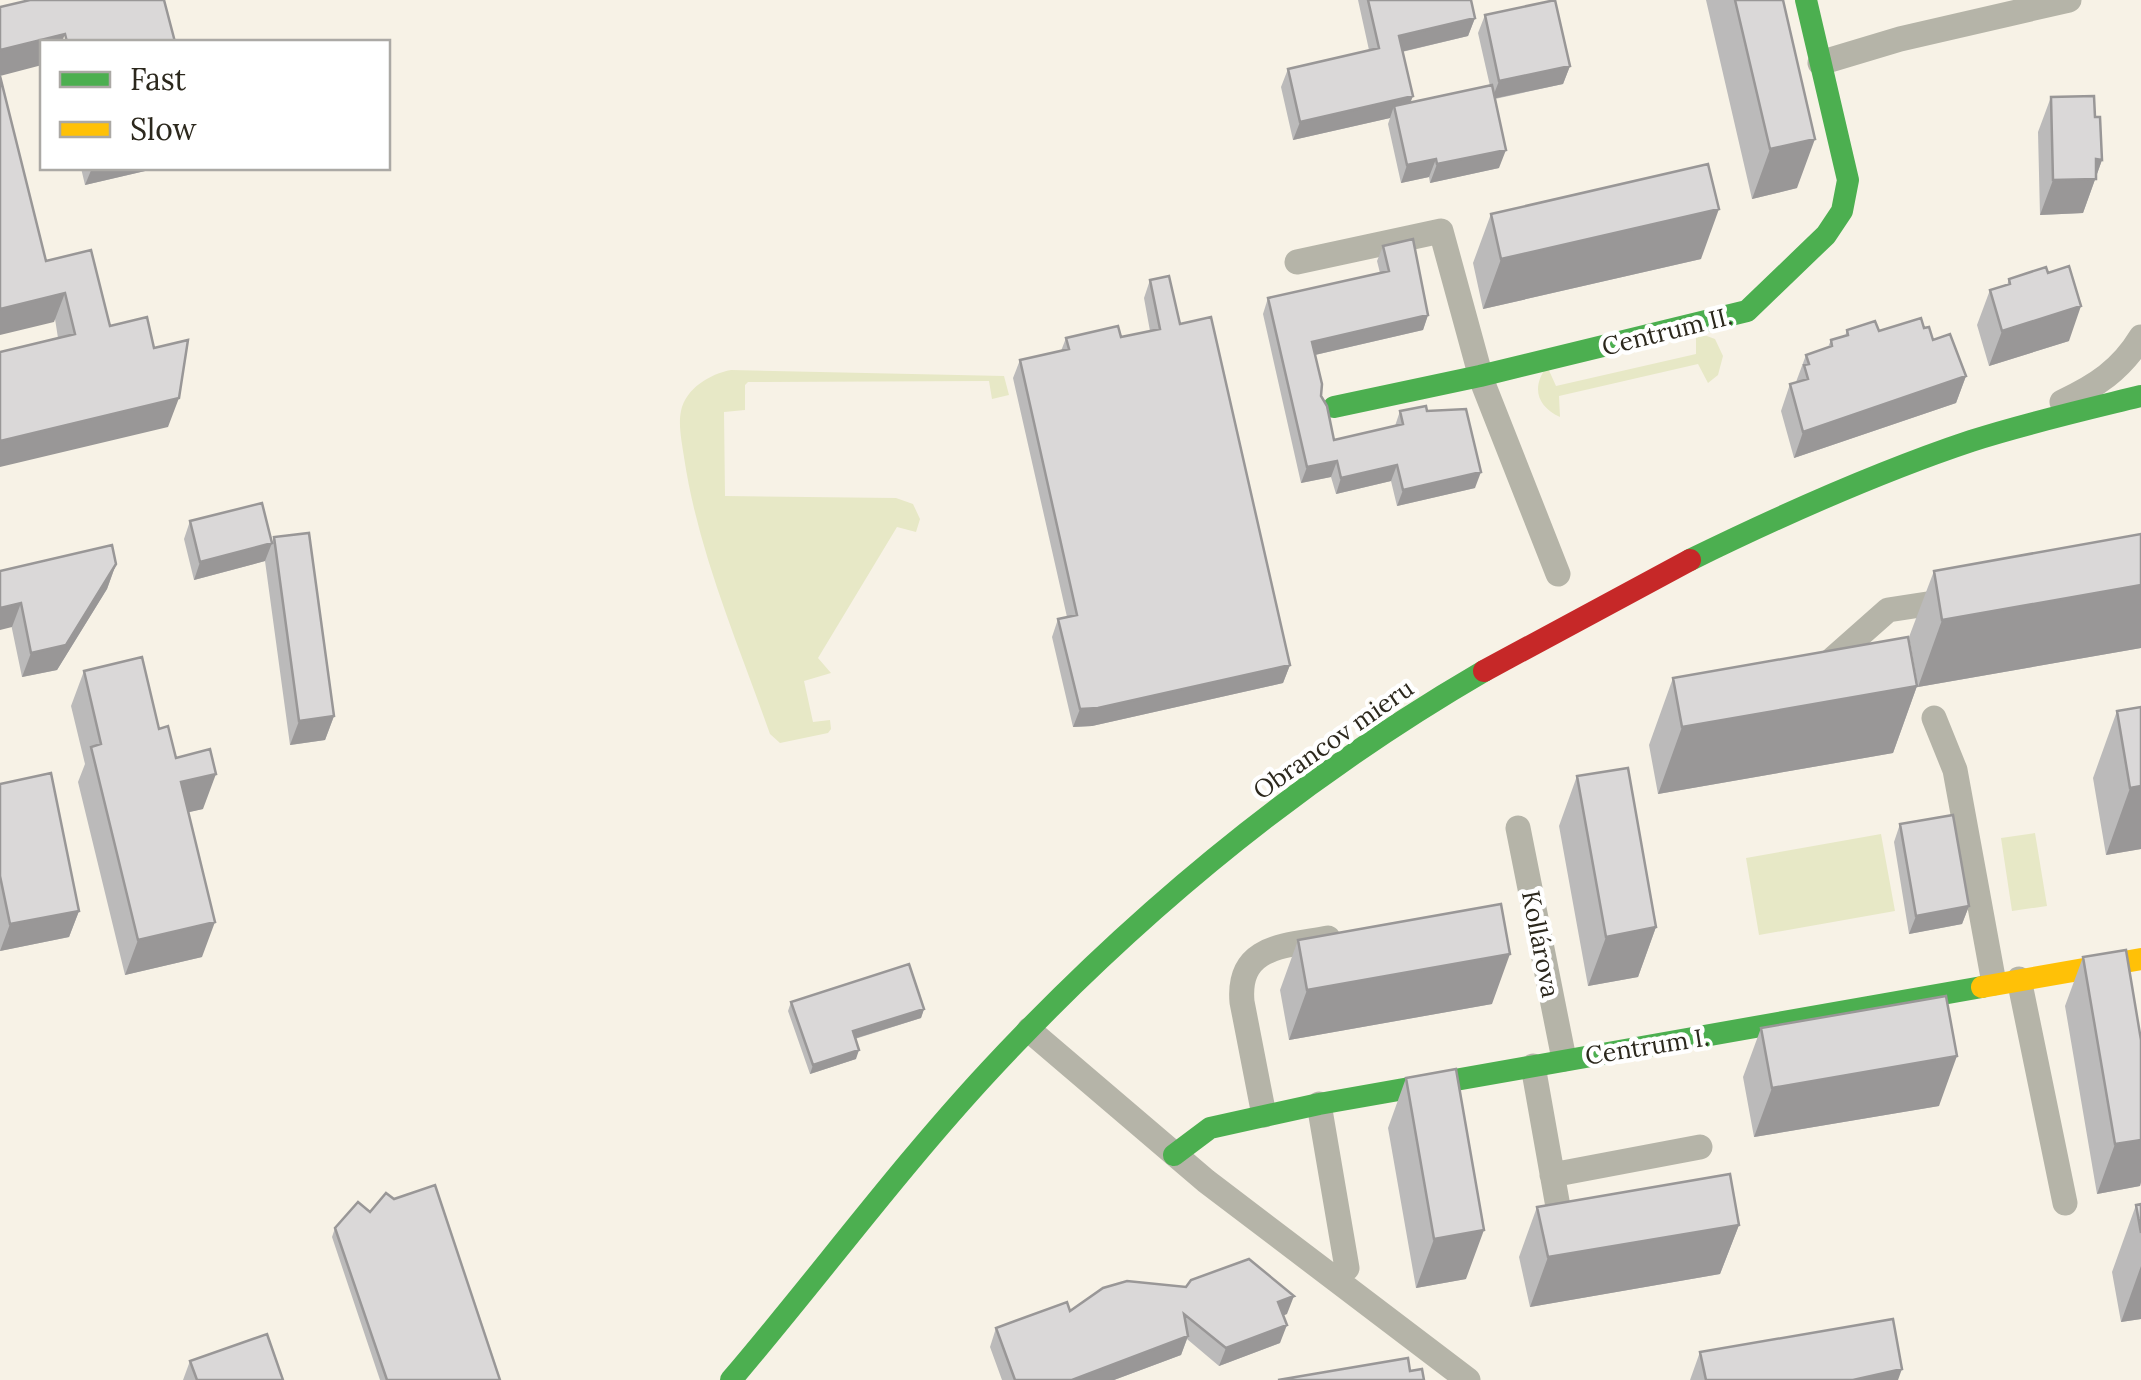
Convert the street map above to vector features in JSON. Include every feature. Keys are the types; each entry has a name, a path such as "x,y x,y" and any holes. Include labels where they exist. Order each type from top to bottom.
{"street":[{"name":"Centrum II.","path":"1334,406 1480,376 1747,312 1826,235 1842,211 1847,194 1848,180 1806,0"},
{"path":"1820,62 2069,0"},
{"path":"1298,262 1442,232 1480,376 1558,574"},
{"path":"2002,432 2090,389 2118,369 2141,337"},
{"name":"Obrancov mieru","path":"731,1380 922,1147 1029,1030 1233,843 1368,743 1623,592 1804,506 2002,432 2141,396"},
{"path":"1792,674 1827,664 1888,610 1982,595"},
{"path":"1934,718 1954,770 2065,1203"},
{"name":"Kollárova","path":"1518,828 1564,1059"},
{"path":"1264,1115 1242,1002 1244,972 1268,950 1352,934"},
{"name":"Centrum I.","path":"1174,1155 1210,1128 1264,1115 2141,959"},
{"path":"1029,1030 1174,1155 1468,1380"},
{"path":"1533,1066 1560,1218 1599,1211"},
{"path":"1319,1104 1348,1268"},
{"path":"1552,1175 1700,1147"}],"green space":[{"path":"1696,332 1715,339 1723,356 1718,375 1708,383 1698,364 1559,396 1560,417 1539,396 1539,382 1547,366 1556,386 1696,354"},
{"path":"731,370 1004,376 1009,395 992,399 989,381 748,382 745,410 724,412 725,496 896,498 913,504 920,519 916,532 897,527 818,658 831,673 804,681 813,722 830,720 831,729 828,733 780,743 770,734 709,562 681,440 680,416 688,395 707,379"},
{"path":"2035,833 2047,906 2012,911 2001,838"},
{"path":"1881,834 1895,911 1759,935 1746,858"}],"building":[{"path":"30,0 164,0 174,40 66,40 65,34 0,50 0,7"},
{"path":"1368,0 1471,0 1475,18 1399,36 1413,96 1300,122 1288,69 1379,48"},
{"path":"1555,0 1570,66 1499,81 1485,15"},
{"path":"1735,0 1783,0 1815,139 1770,149"},
{"path":"0,76 46,261 91,250 110,326 147,317 154,348 188,340 179,398 0,441 0,352 75,334 65,293 0,309"},
{"path":"1492,85 1506,150 1437,164 1436,159 1407,165 1394,106"},
{"path":"2094,96 2095,117 2100,117 2102,160 2096,159 2096,179 2053,180 2051,97"},
{"path":"1708,164 1719,209 1501,259 1491,214"},
{"path":"1413,239 1428,315 1312,342 1321,396 1334,440 1403,424 1400,411 1426,406 1427,411 1466,409 1481,472 1403,490 1397,465 1341,478 1337,461 1307,467 1268,298 1389,271 1383,246"},
{"path":"2069,266 2081,306 2002,331 1990,290 2046,267 2048,273"},
{"path":"1169,276 1180,324 1211,317 1290,665 1080,709 1058,619 1077,615 1020,360 1069,349 1066,338 1118,326 1121,337 1160,329 1150,280"},
{"path":"1921,318 1933,340 1950,334 1966,376 1803,432 1790,384 1808,379 1806,355 1832,346 1831,340 1848,335 1847,330 1875,321 1879,331"},
{"path":"262,503 272,543 200,562 190,521"},
{"path":"309,533 334,716 299,721 274,537"},
{"path":"2141,534 2141,585 1942,620 1934,571"},
{"path":"112,545 116,564 66,645 31,653 21,603 0,608 0,571"},
{"path":"1908,637 1917,686 1682,727 1673,678"},
{"path":"142,657 159,729 168,726 176,758 210,749 216,774 181,782 215,922 138,940 91,747 101,744 84,671"},
{"path":"2141,707 2141,786 2130,788 2117,711"},
{"path":"1628,768 1656,927 1606,937 1577,776"},
{"path":"51,773 79,911 10,924 0,876 0,784"},
{"path":"1953,815 1969,906 1916,916 1900,824"},
{"path":"1501,904 1510,954 1307,990 1298,940"},
{"path":"2126,950 2141,1040 2141,1140 2115,1144 2083,957"},
{"path":"909,964 924,1009 853,1031 859,1050 813,1065 791,1002"},
{"path":"1946,996 1957,1056 1772,1088 1761,1028"},
{"path":"1456,1069 1484,1230 1434,1239 1406,1078"},
{"path":"1730,1174 1739,1225 1548,1257 1537,1207"},
{"path":"435,1185 500,1380 387,1380 335,1228 358,1202 370,1212 386,1193 394,1199"},
{"path":"2141,1204 2141,1233 2136,1205"},
{"path":"1249,1259 1294,1296 1278,1302 1287,1325 1226,1348 1184,1314 1188,1336 1072,1380 1015,1380 996,1328 1067,1302 1070,1311 1103,1288 1127,1281 1186,1287 1191,1280"},
{"path":"1893,1319 1902,1369 1853,1380 1706,1380 1700,1352"},
{"path":"267,1334 283,1380 197,1380 190,1361"},
{"path":"1408,1358 1410,1371 1422,1369 1424,1380 1278,1380"}],"traffic: fast":[{"path":"1334,407 1747,311 1826,235 1842,211 1848,180 1806,0"},
{"path":"1690,560 1829,496 1935,453 2013,428 2141,396"},
{"path":"731,1380 955,1108 1102,958 1161,904 1285,803 1484,671"},
{"path":"1174,1155 1210,1128 1319,1104 1982,987"}],"traffic: slow":[{"path":"1982,987 2141,959"}],"traffic: jam":[{"path":"1484,671 1690,560"}]}
